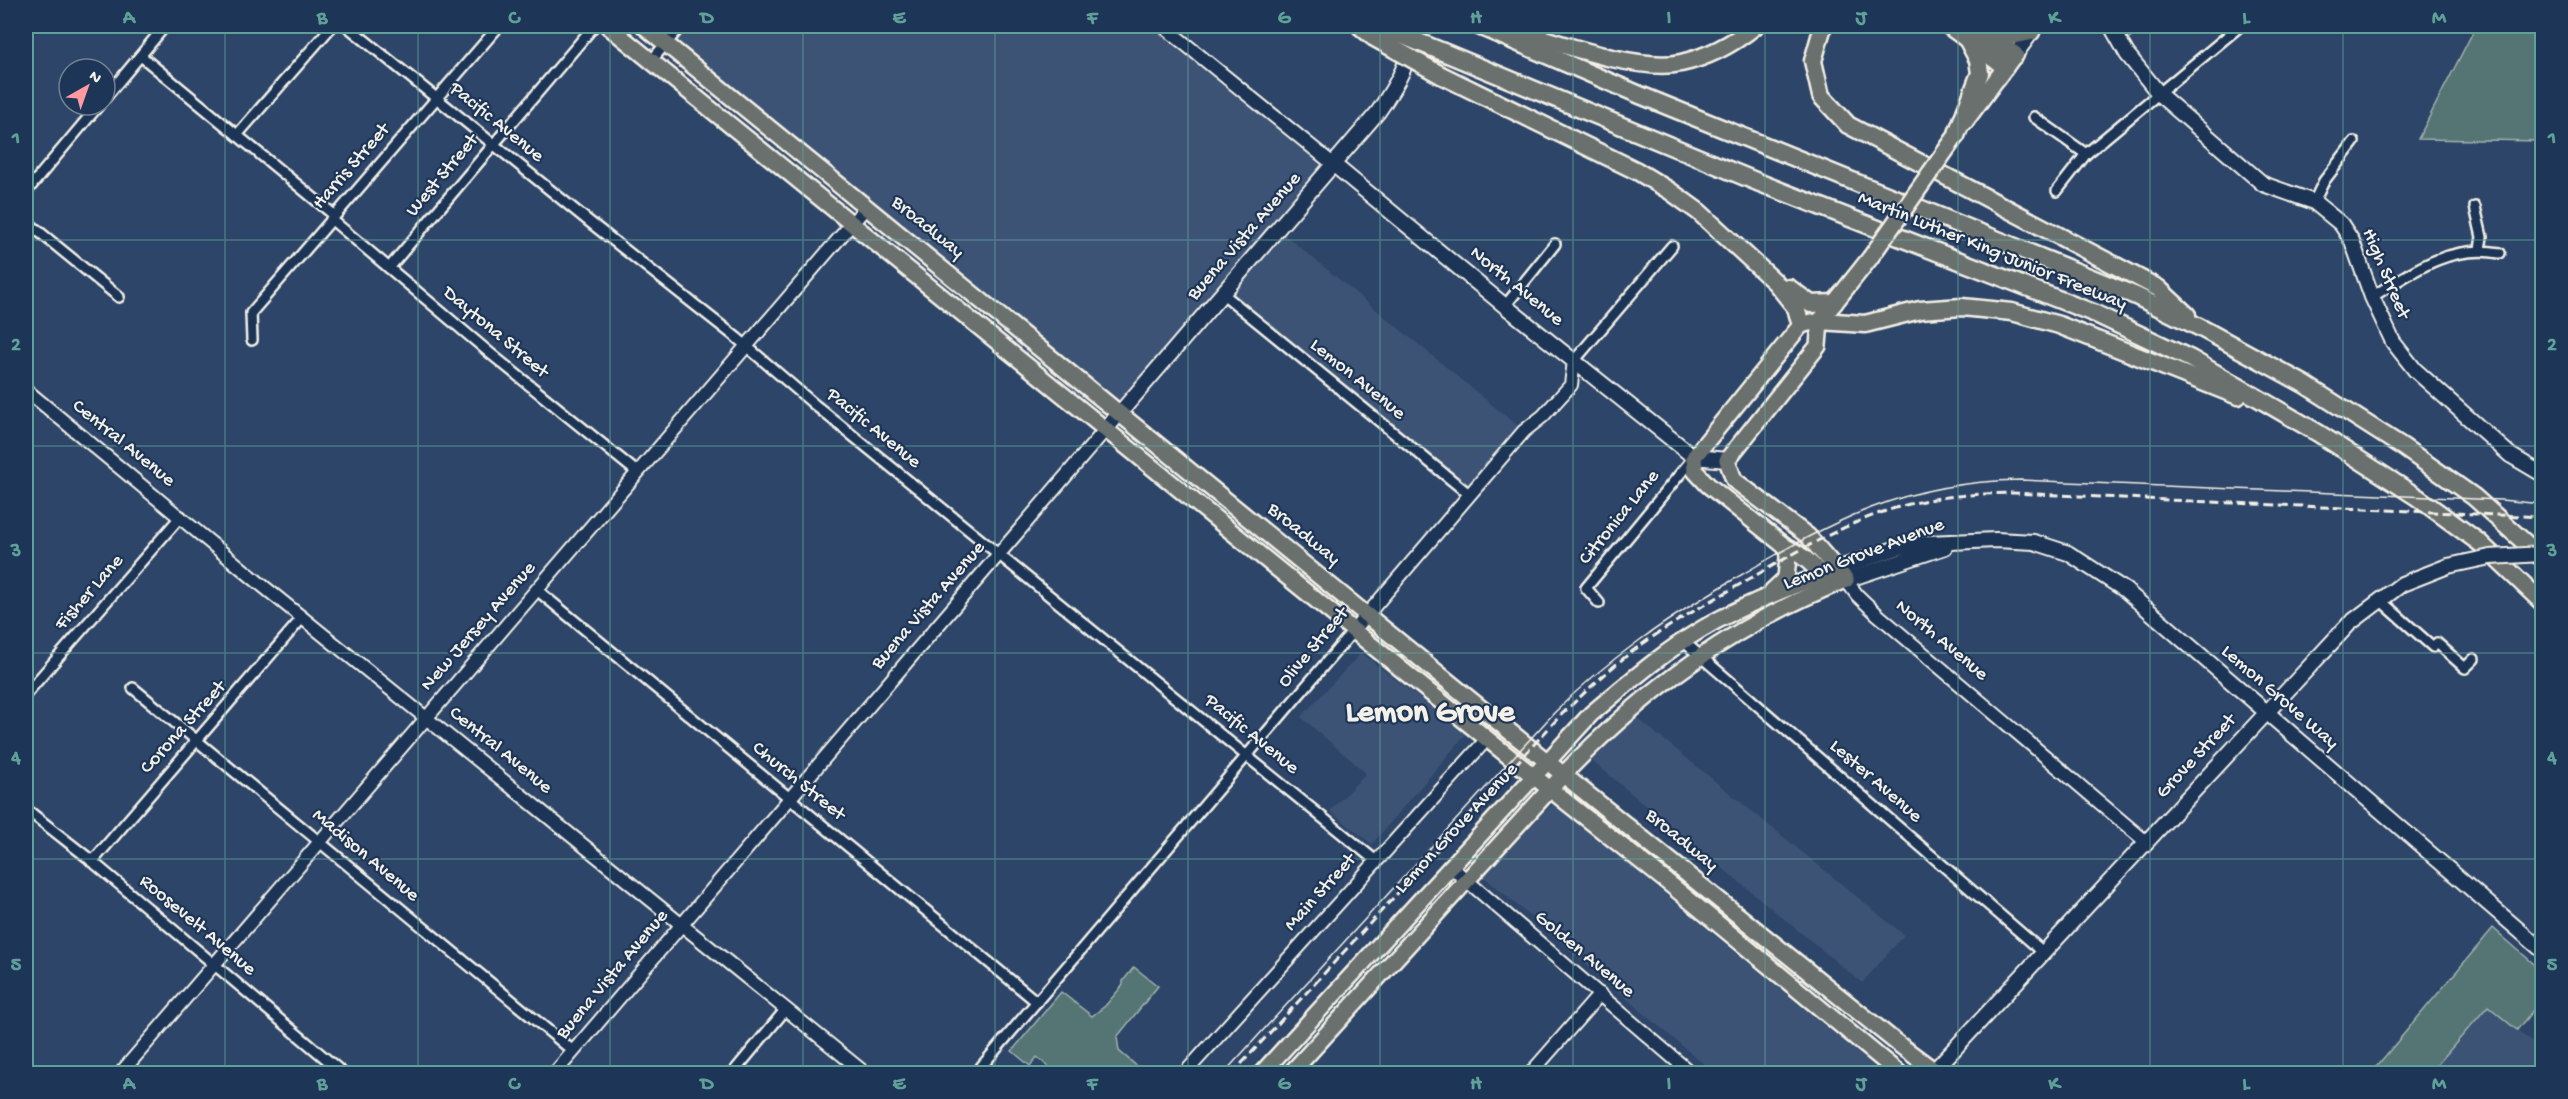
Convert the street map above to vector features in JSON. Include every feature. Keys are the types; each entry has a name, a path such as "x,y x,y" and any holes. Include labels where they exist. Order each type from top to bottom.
{"highway":[{"name":"Martin Luther King Junior Freeway","path":"1479,26 1640,95 2125,292 2201,328 2304,384 2403,447 2474,497 2542,556"},
{"path":"1502,26 1628,62 1656,64 1680,63 1709,54 1755,26"},
{"path":"1823,26 1813,61 1815,73 1821,96 1848,125 2158,288 2201,328"},
{"path":"1949,26 1992,40 2010,61"},
{"name":"Martin Luther King Junior Freeway","path":"1371,29 1443,52 1760,183 2096,314 2192,359 2294,419 2417,497 2480,543 2542,602"},
{"path":"1371,29 1441,75 1638,171 1699,212 1775,282 1796,308 1802,325"},
{"path":"1992,40 2034,29"},
{"path":"1970,32 2010,61"},
{"path":"1956,136 1980,73 1970,32"},
{"path":"1775,282 1784,285 1811,304 1834,303"},
{"path":"1820,321 1865,324 1920,310 1962,307 2012,312 2059,325 2294,419"}],"main road":[{"name":"Broadway","path":"608,26 1900,1074"},
{"name":"Broadway","path":"644,26 1563,775 1935,1072"},
{"name":"Buena Vista Avenue","path":"1106,429 1378,112 1398,81 1410,52 1413,26"},
{"name":"High Street","path":"2111,26 2127,54 2160,95 2263,184 2314,202 2328,212 2347,233 2372,297 2393,342 2415,370 2510,455 2542,474"},
{"path":"1694,457 1727,460 1818,346 1820,321 1870,258 2034,29"},
{"name":"North Avenue","path":"1333,164 1505,306 1694,457 1695,471 1708,485 1786,548 1797,552 1814,565 1826,581"},
{"path":"1694,457 1802,325 1820,321"},
{"path":"1767,366 1779,394"},
{"name":"North Avenue","path":"1727,460 1734,480 1808,536 1841,575"},
{"name":"Lemon Grove Way","path":"1961,542 1996,540 2034,542 2068,553 2125,590 2542,950"},
{"name":"Lemon Grove Avenue","path":"1261,1074 1592,714 1683,641 1757,600 1841,575 1864,557 1900,547 1961,542"},
{"path":"1757,600 1778,587 1786,578 1788,557 1786,548"},
{"name":"Grove Street","path":"1935,1072 2145,841 2349,624 2402,584 2448,566 2490,557 2542,556"},
{"name":"Lemon Grove Avenue","path":"1290,1074 1563,775 1632,710 1700,655 1826,581"}],"street":[{"path":"117,84 165,26"},
{"path":"237,135 332,26"},
{"name":"Pacific Avenue","path":"348,26 747,346 815,405 1376,861"},
{"name":"Harris Street","path":"252,340 251,313 499,26"},
{"name":"West Street","path":"389,268 594,26"},
{"path":"651,61 681,26"},
{"name":"North Avenue","path":"1163,26 1333,164"},
{"path":"2057,191 2086,154 2160,95 2240,26"},
{"name":"Daytona Street","path":"141,56 333,217 389,268 638,473"},
{"path":"26,192 89,117"},
{"path":"2034,117 2086,154"},
{"path":"2314,202 2324,181 2354,142"},
{"name":"New Jersey Avenue","path":"120,1074 867,206"},
{"path":"2475,207 2482,237 2480,249"},
{"path":"26,220 119,297"},
{"path":"1505,306 1555,244"},
{"name":"Olive Street","path":"975,1074 1524,431 1543,417 1571,384 1574,361 1672,246"},
{"path":"2372,297 2416,269 2437,259 2480,249 2500,253"},
{"name":"Lemon Avenue","path":"1222,293 1470,495"},
{"name":"Central Avenue","path":"26,390 866,1074"},
{"name":"Buena Vista Avenue","path":"554,1074 1106,429"},
{"name":"Citronica Lane","path":"1599,603 1586,588 1694,457"},
{"name":"Fisher Lane","path":"26,694 181,516"},
{"name":"North Avenue","path":"1841,575 1857,595 1877,614 2145,841"},
{"name":"Church Street","path":"537,590 1037,1002"},
{"path":"2380,600 2433,647 2437,643 2465,668 2474,658"},
{"name":"Corona Street","path":"92,862 303,617"},
{"name":"Lester Avenue","path":"1683,641 2043,952"},
{"name":"Madison Avenue","path":"133,688 573,1051"},
{"name":"Main Street","path":"1184,1074 1487,739"},
{"name":"Roosevelt Avenue","path":"26,809 344,1074"},
{"name":"Golden Avenue","path":"1450,867 1692,1074"},
{"path":"1530,1074 1600,994"},
{"path":"732,1074 786,1009"}],"shaded area":[{"path":"684,26 1158,26 1330,166 1121,409 669,44"},
{"path":"1280,231 1524,431 1470,495 1227,294"},
{"path":"1361,653 1466,734 1372,844 1330,811 1366,773 1301,717"},
{"path":"1636,717 1904,935 1862,983 1592,761"},
{"path":"1553,805 1562,809 1882,1073 1714,1073 1483,876 1544,811"},
{"path":"2488,1005 2542,1051 2542,1073 2430,1074"}],"green space":[{"path":"2120,26 2145,26 2128,39"},
{"path":"2476,26 2542,26 2542,141 2418,139"},
{"path":"2493,928 2542,971 2542,999 2517,1030 2488,1006 2430,1073 2371,1073"},
{"path":"1134,967 1158,986 1117,1037 1119,1051 1145,1073 1056,1073 1037,1057 1030,1066 1012,1051 1061,992 1092,1016 1105,1006 1123,985 1123,981"},
{"path":"1152,1066 1161,1073 1145,1073"}],"tram line":[{"path":"1223,1074 1554,713 1596,674 1687,608 1805,538 1838,522 1871,508 1940,488 1978,482 2020,480 2501,500 2542,504"}],"railway":[{"path":"1232,1074 1559,717 1603,676 1630,653 1677,621 1795,553 1853,524 1926,500 1964,495 2013,493 2542,517"}],"district":[{"name":"Lemon Grove","path":"1430,714"}]}
